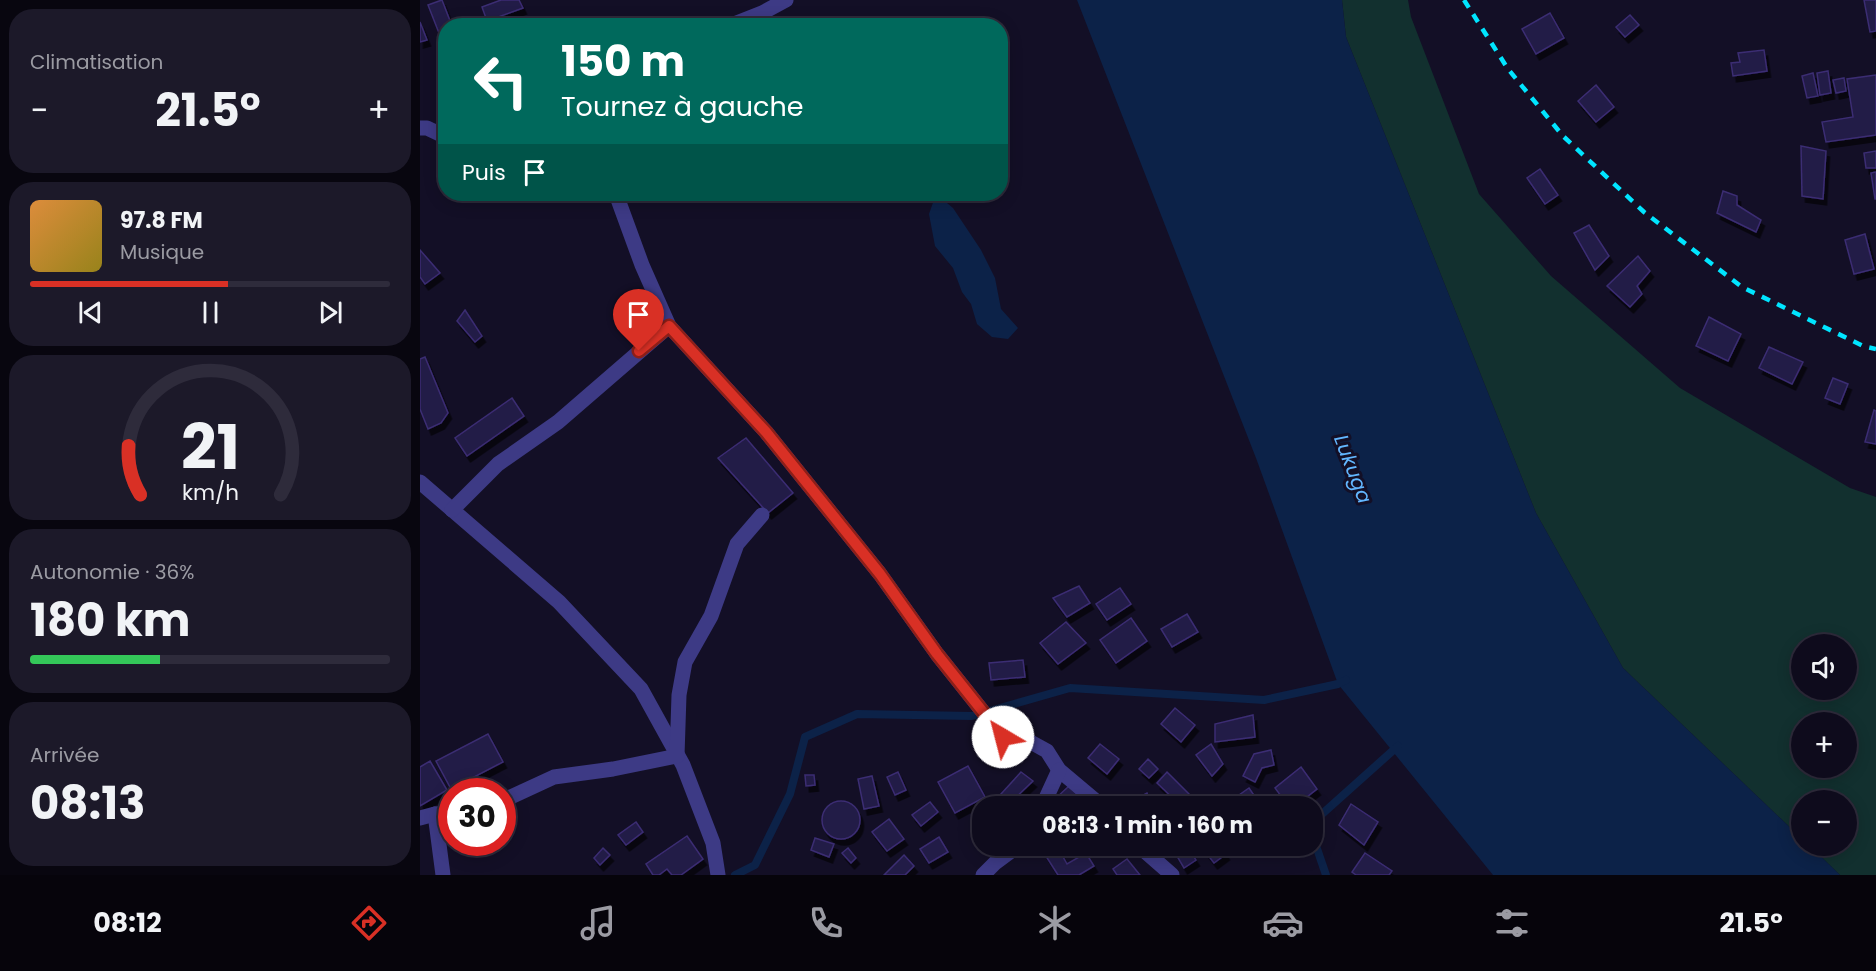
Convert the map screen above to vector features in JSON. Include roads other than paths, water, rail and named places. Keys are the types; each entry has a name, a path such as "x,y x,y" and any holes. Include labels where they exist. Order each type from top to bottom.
{"street":[{"path":"749,18 786,0"},
{"path":"420,128 427,128 438,133"},
{"path":"619,201 642,265 669,326 766,432 880,574 937,654 1003,737 1027,740 1047,751 1059,770 1090,796"},
{"path":"452,510 498,464 558,422 669,326"},
{"path":"420,482 559,602 641,689 684,765 713,843 718,875"},
{"path":"677,756 679,695 685,662 711,616 737,544 762,515"},
{"path":"516,795 554,777 613,769 677,756"},
{"path":"1047,796 1059,770"},
{"path":"428,816 443,875"},
{"path":"983,875 996,869 1008,856"},
{"path":"1149,856 1172,875"}],"water":[{"name":"Lukuga","path":"1077,0 1342,0 1346,37 1536,513 1623,668 1791,828 1791,856 1820,856 1840,875 1493,875 1338,684 1256,458"},
{"path":"934,201 944,201 953,208 981,250 995,278 1001,309 1018,328 1008,339 992,337 977,324 971,304 962,292 953,268 935,246 929,214"}],"waterway":[{"path":"735,875 755,865 790,794 805,737 857,714 972,716 1070,688 1264,700 1338,684 1346,680"},
{"path":"1323,813 1398,746"},
{"path":"1320,856 1326,875"}],"railway":[{"path":"1464,0 1508,69 1563,136 1644,212 1742,287 1863,346 1876,349"}]}
